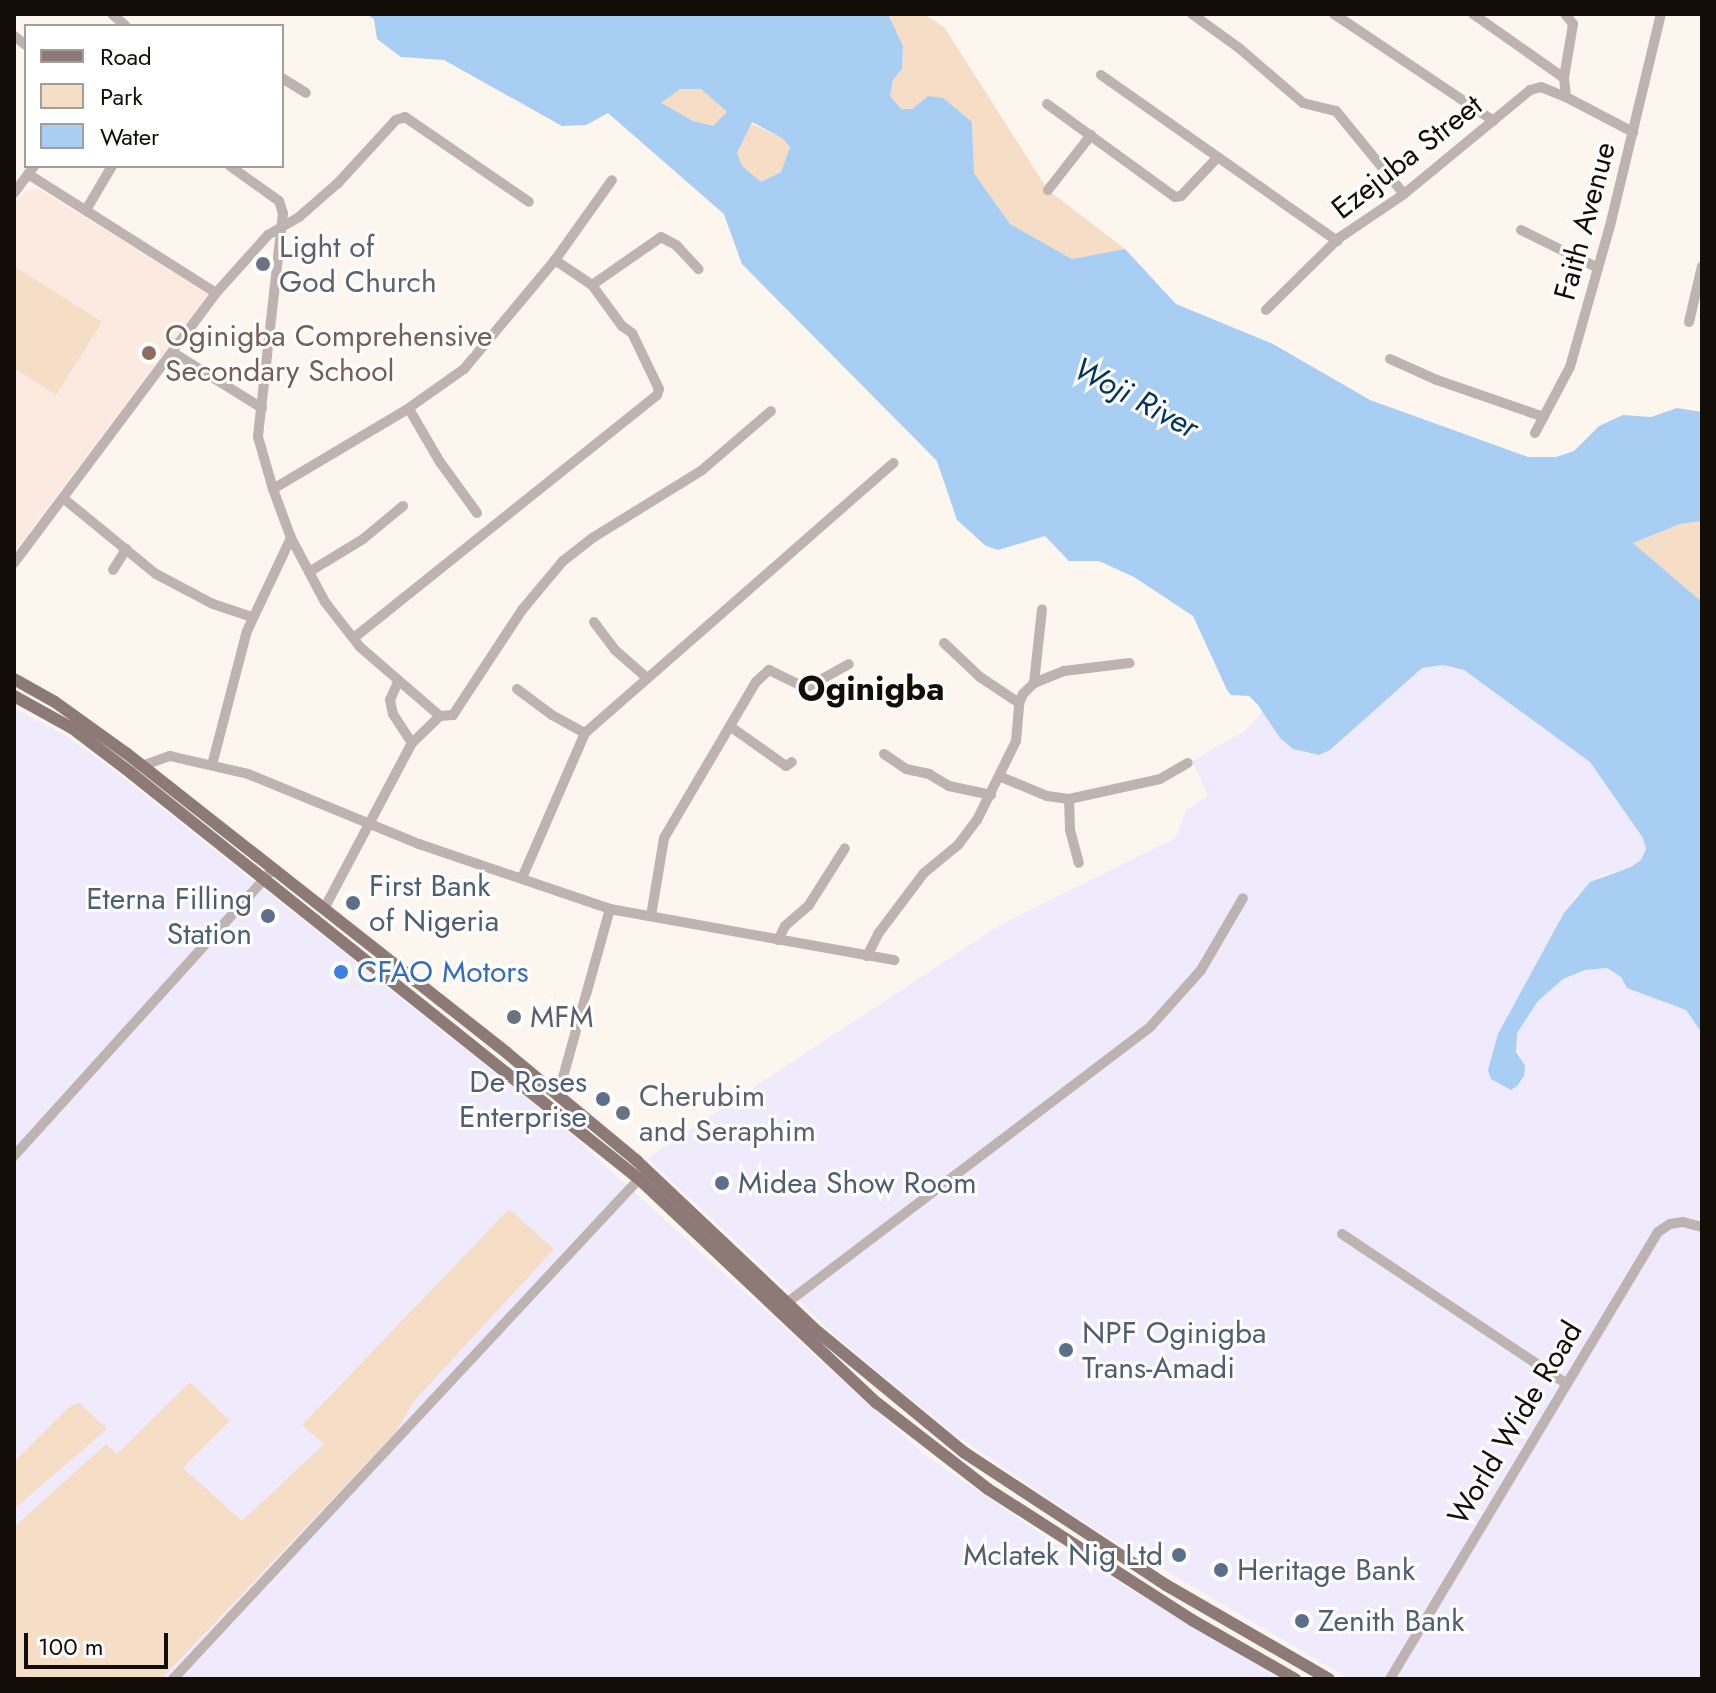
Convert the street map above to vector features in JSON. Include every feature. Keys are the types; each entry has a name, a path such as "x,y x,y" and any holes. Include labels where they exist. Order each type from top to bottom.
{"main road":[{"path":"14,679 55,702 142,766 558,1095 637,1161 863,1371 998,1476 1166,1585 1329,1679"},
{"path":"14,696 72,728 639,1179 854,1382 988,1489 1192,1620 1295,1679"},
{"path":"988,1489 998,1476"}],"street":[{"path":"1192,14 1239,48 1303,103 1336,111 1404,194"},
{"path":"1334,14 1494,121"},
{"path":"1473,14 1564,78"},
{"path":"1565,14 1573,24 1564,78 1566,97"},
{"name":"Faith Avenue","path":"1535,433 1570,367 1598,268 1661,14"},
{"name":"Ezejuba Street","path":"1101,75 1216,159 1337,241 1404,194 1535,87 1566,97 1633,132"},
{"path":"284,79 306,93"},
{"path":"1047,104 1178,198 1216,159"},
{"path":"14,563 216,293 268,235 284,227 338,183 386,128 401,117 529,202"},
{"path":"1048,190 1091,135"},
{"path":"86,210 111,168"},
{"path":"233,168 279,201 284,227 259,447 291,538 325,602 360,647 440,716 450,716 458,710 522,610 563,561 594,537 693,477 771,411"},
{"path":"14,193 31,170 86,210 216,293"},
{"path":"273,489 409,409 468,365 555,260 612,180"},
{"path":"1521,230 1598,268"},
{"path":"592,285 661,237 676,245 698,269"},
{"path":"1266,310 1337,241"},
{"path":"355,637 657,395 659,389 632,333 622,326 592,285 555,260"},
{"path":"1689,322 1702,266"},
{"path":"172,352 262,408"},
{"path":"1390,359 1437,380 1544,417"},
{"path":"409,409 440,462 477,513"},
{"path":"522,878 585,733 893,463"},
{"path":"63,498 126,549 136,562 213,604 252,617"},
{"path":"309,572 363,539 403,506"},
{"path":"212,765 252,617 291,538"},
{"path":"113,570 126,549"},
{"path":"867,956 893,912 924,873 965,836 1001,777 1016,741 1019,703 1034,683 1042,609"},
{"path":"594,622 615,650 647,678"},
{"path":"944,643 980,677 1019,703"},
{"path":"1034,683 1064,671 1130,663"},
{"path":"651,916 664,838 763,673 773,671 806,688 849,664"},
{"path":"398,682 390,700 393,714 412,743"},
{"path":"517,689 552,715 585,733"},
{"path":"324,909 412,743 440,716"},
{"path":"731,727 786,766 792,762"},
{"path":"884,754 906,769 929,774 949,786 991,795"},
{"path":"142,766 170,756 271,783 370,826 610,909 894,960"},
{"path":"1001,777 1047,796 1069,799 1160,779 1188,763"},
{"path":"1069,799 1070,830 1079,863"},
{"path":"778,940 785,926 809,905 845,848"},
{"path":"14,1156 273,869"},
{"path":"788,1302 1140,1035 1170,1008 1201,970 1243,898"},
{"path":"558,1095 610,909"},
{"path":"173,1679 639,1179"},
{"name":"World Wide Road","path":"1390,1679 1658,1232 1670,1224 1683,1222 1702,1227"},
{"path":"1342,1234 1567,1384"}],"shaded area":[{"path":"29,189 39,189 208,294 14,552 14,203"},
{"path":"1443,665 1464,670 1590,762 1643,838 1646,849 1641,860 1631,868 1602,875 1576,896 1498,1034 1525,1065 1514,1045 1517,1033 1538,1001 1563,979 1585,970 1607,968 1621,977 1627,988 1686,1010 1702,1033 1702,1679 1349,1679 1093,1528 953,1433 841,1341 647,1158 1000,925 1175,838 1186,811 1208,796 1192,761 1245,731 1263,711 1280,738 1293,748 1306,753 1330,750 1422,668"},
{"path":"14,708 65,735 116,772 557,1122 924,1454 1063,1549 1282,1679 14,1679"}],"green space":[{"path":"888,14 924,14 944,27 1048,190 1125,249 1072,259 1010,224 974,173 972,122 928,96 912,109 900,109 889,96 893,80 902,69 903,46"},
{"path":"680,89 701,89 727,112 782,138 790,147 781,172 761,183 742,264 724,214 607,112 661,102"},
{"path":"14,266 102,322 56,395 14,368"},
{"path":"1702,521 1702,602 1633,543 1680,524"},
{"path":"509,1209 554,1249 415,1400 395,1433 161,1679 14,1679 14,1527 106,1444 117,1454 190,1382 230,1421 183,1468 242,1521 324,1444 302,1425"},
{"path":"79,1403 107,1429 14,1509 14,1462 70,1406"}],"water":[{"name":"Woji River","path":"366,14 888,14 903,46 902,69 893,80 890,96 901,109 912,109 928,96 943,98 972,122 974,173 1010,224 1072,259 1125,249 1176,304 1273,344 1370,400 1528,457 1556,457 1574,451 1599,426 1623,415 1651,417 1677,408 1702,412 1702,521 1680,524 1633,543 1702,602 1702,1033 1686,1010 1627,988 1621,977 1607,968 1585,970 1563,979 1538,1001 1517,1033 1516,1052 1525,1065 1524,1076 1517,1086 1511,1090 1491,1079 1488,1070 1498,1034 1564,913 1590,882 1631,867 1641,860 1646,849 1643,838 1590,762 1464,670 1443,665 1422,668 1330,750 1319,755 1293,749 1280,738 1249,696 1231,695 1227,690 1193,616 1134,577 1099,561 1069,561 1045,536 998,550 986,546 957,520 937,461 742,264 724,214 608,113 586,125 562,126 444,60 401,57 377,39 374,19","holes":["680,89 701,89 727,112 713,126 693,121 661,103","752,122 782,138 790,147 781,172 761,182 742,166 737,153"]}],"place":[{"name":"Light of God Church","path":"263,264"},
{"name":"Oginigba Comprehensive Secondary School","path":"149,353"},
{"name":"First Bank of Nigeria","path":"353,903"},
{"name":"Eterna Filling Station","path":"268,916"},
{"name":"CFAO Motors","path":"341,972"},
{"name":"MFM","path":"514,1017"},
{"name":"De Roses Enterprise","path":"603,1099"},
{"name":"Cherubim and Seraphim","path":"623,1113"},
{"name":"Midea Show Room","path":"722,1183"},
{"name":"NPF Oginigba Trans-Amadi","path":"1066,1350"},
{"name":"Mclatek Nig Ltd","path":"1179,1555"},
{"name":"Heritage Bank","path":"1221,1570"},
{"name":"Zenith Bank","path":"1302,1621"}],"district":[{"name":"Oginigba","path":"871,689"}]}
